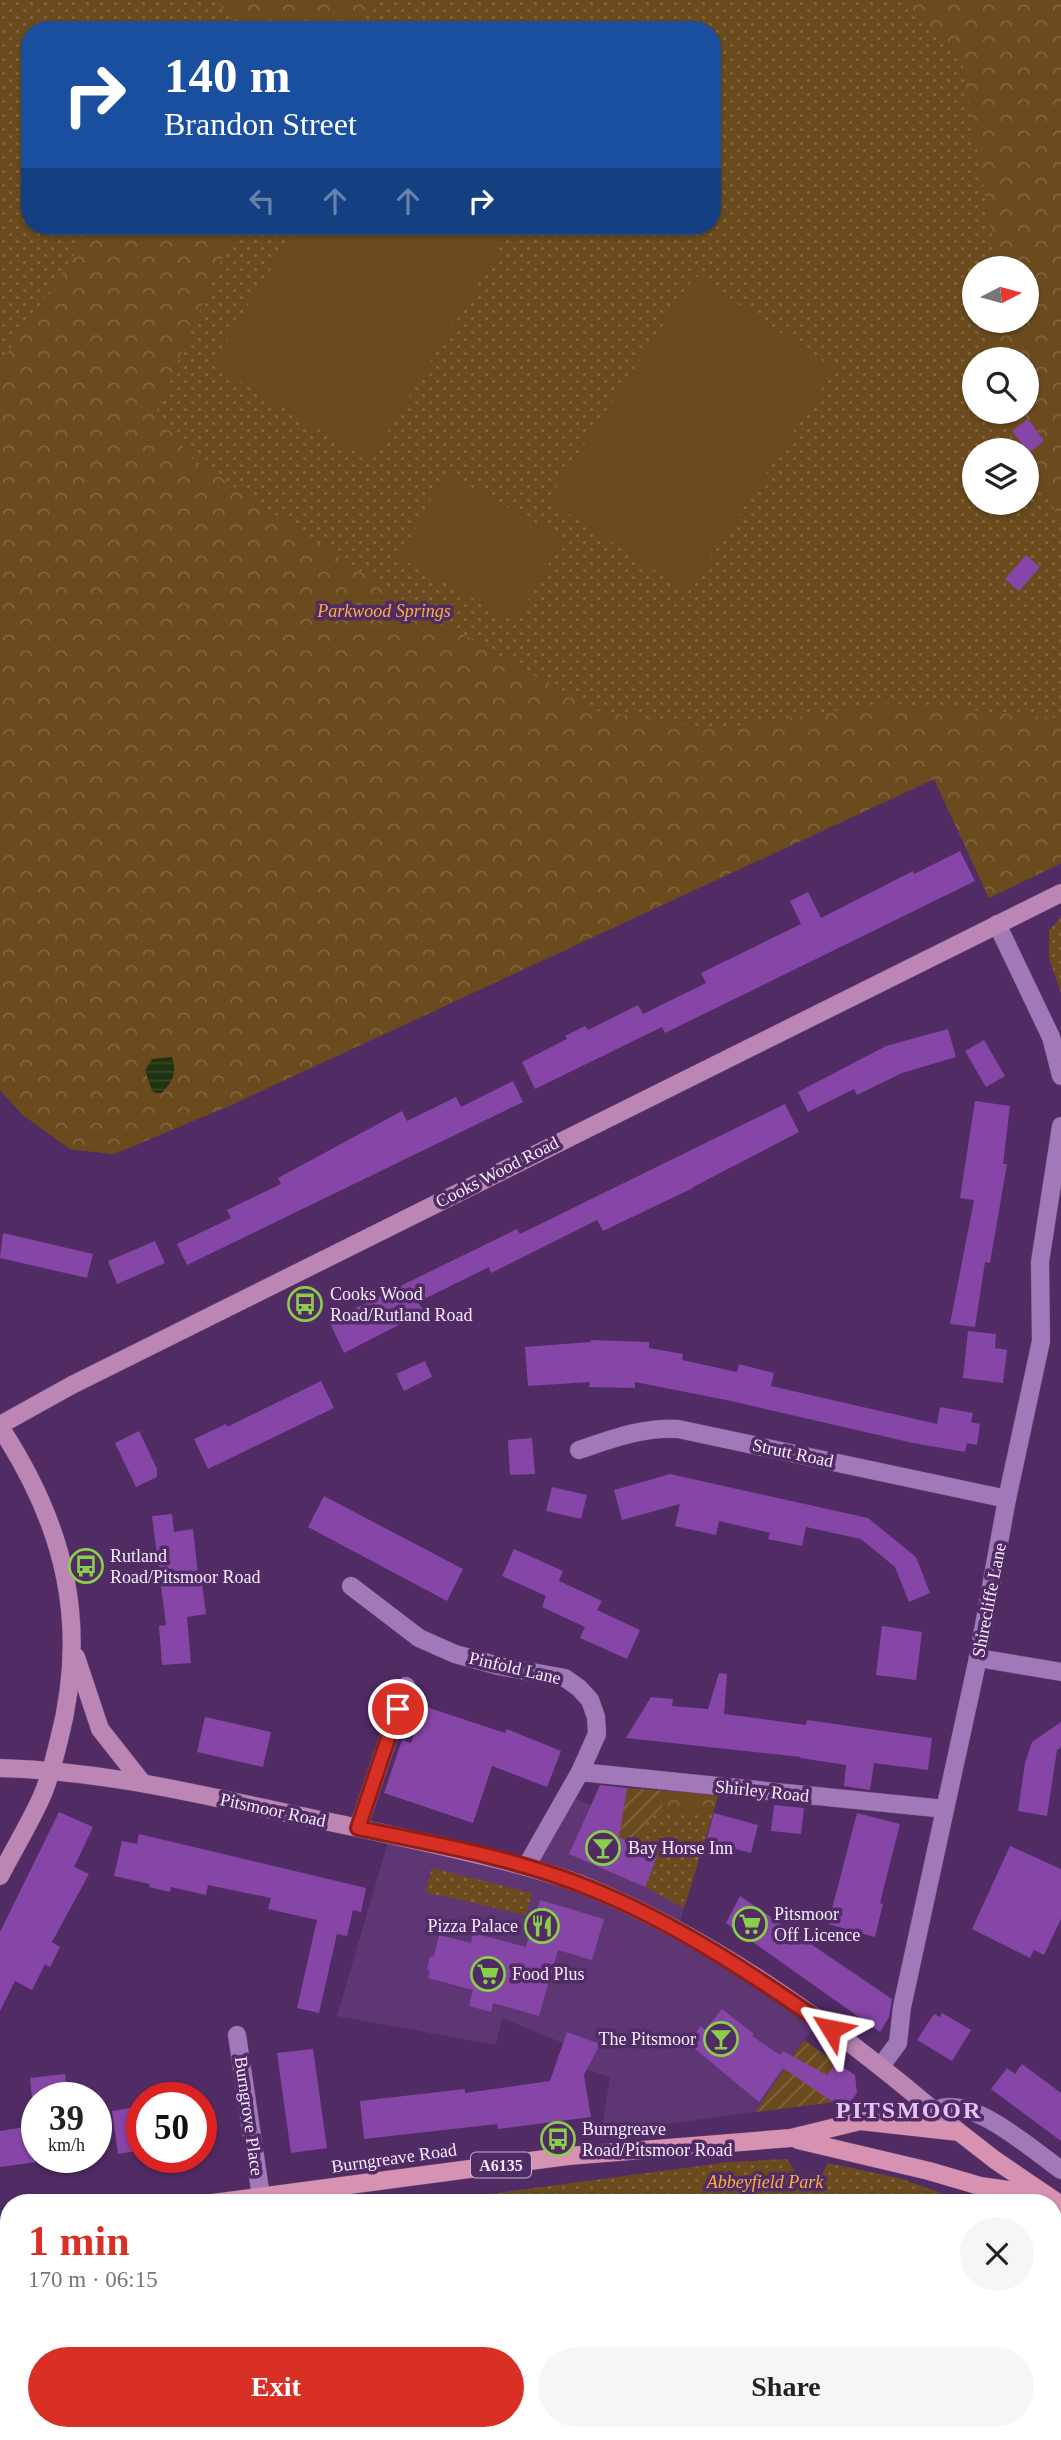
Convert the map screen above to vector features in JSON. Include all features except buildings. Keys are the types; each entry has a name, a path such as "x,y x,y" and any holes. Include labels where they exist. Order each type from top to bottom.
{"main road":[{"name":"Cooks Wood Road","path":"0,1426 72,1385 1061,893"},
{"path":"0,1426 32,1479 56,1538 71,1607 72,1644 70,1683 52,1769 42,1796 0,1875"},
{"path":"72,1644 100,1729 141,1781"},
{"name":"Pitsmoor Road","path":"0,1768 52,1769 141,1781 526,1867 589,1888 670,1927 760,1980 881,2066 959,2132"},
{"name":"Burngreave Road","path":"303,2194 568,2156 791,2138 860,2121 959,2132"},
{"name":"A6135","path":"959,2132 1044,2194"},
{"name":"Burngreave Road","path":"791,2138 1019,2194"}],"street":[{"path":"997,923 1051,1037 1061,1076"},
{"name":"Shirecliffe Lane","path":"881,2066 898,2043 902,2007 978,1658 1007,1499 1041,1341 1040,1262 1061,1126"},
{"name":"Strutt Road","path":"579,1450 636,1431 678,1429 1007,1499"},
{"name":"Pinfold Lane","path":"351,1586 419,1638 456,1654 499,1666 565,1678 590,1700 596,1717 597,1734 580,1772 526,1867"},
{"path":"978,1658 1061,1672"},
{"path":"358,1828 406,1686"},
{"name":"Shirley Road","path":"580,1772 945,1809"},
{"name":"Burngrove Place","path":"237,2035 260,2194"},
{"path":"935,2111 943,2106 965,2108 992,2121 1061,2171"}],"shaded area":[{"path":"172,1057 174,1072 171,1080 162,1093 152,1091 145,1070 152,1059"},
{"path":"669,1782 721,1787 677,1931 820,2022 804,2040 755,2112 601,2133 610,2077 557,2060 563,2043 502,2018 496,2045 337,2016 390,1835 526,1867 567,1795 610,1813 661,1810"}],"green space":[{"name":"Parkwood Springs","path":"0,0 1061,0 1061,863 989,898 934,779 231,1105 114,1154 70,1149 23,1115 0,1090"},
{"path":"215,0 373,0 355,21 233,21 234,19"},
{"path":"899,0 1061,0 1061,521 1039,481 1039,438 1016,438 1008,424 1039,424 1039,347 985,347 986,333 1040,332 1040,256 993,256 994,246 960,51"},
{"path":"88,235 232,235 156,413 194,460 404,601 597,711 717,729 885,703 1061,718 1061,863 989,898 934,779 231,1105 114,1154 70,1149 23,1115 0,1090 0,363"},
{"path":"291,235 508,235 370,461 212,364"},
{"path":"695,276 835,369 688,592 548,500"},
{"path":"446,473 563,538 516,622 400,558"},
{"path":"1061,917 1061,993 1049,958 1049,931"},
{"path":"627,1788 666,1791 661,1810 645,1824 636,1845 611,1834"},
{"path":"666,1791 718,1795 713,1814 661,1810"},
{"path":"661,1810 713,1814 684,1908 645,1887 657,1857 644,1851 630,1858 645,1824"},
{"path":"432,1868 532,1893 526,1915 425,1892"},
{"path":"804,2040 836,2063 827,2075 803,2081 832,2102 837,2096 844,2101 755,2112"},
{"name":"Abbeyfield Park","path":"787,2159 798,2176 822,2174 828,2163 899,2178 943,2194 490,2194 729,2162"}],"place":[{"name":"Cooks Wood Road/Rutland Road","path":"305,1304"},
{"name":"Rutland Road/Pitsmoor Road","path":"86,1566"},
{"name":"Bay Horse Inn","path":"603,1848"},
{"name":"Pitsmoor Off Licence","path":"750,1924"},
{"name":"Pizza Palace","path":"542,1926"},
{"name":"Food Plus","path":"488,1974"},
{"name":"The Pitsmoor","path":"721,2039"},
{"name":"Burngreave Road/Pitsmoor Road","path":"558,2139"}],"district":[{"name":"PITSMOOR","path":"909,2110"}],"route":[{"path":"398,1709 358,1828 526,1867 589,1888 670,1927 760,1980 831,2029"}]}
